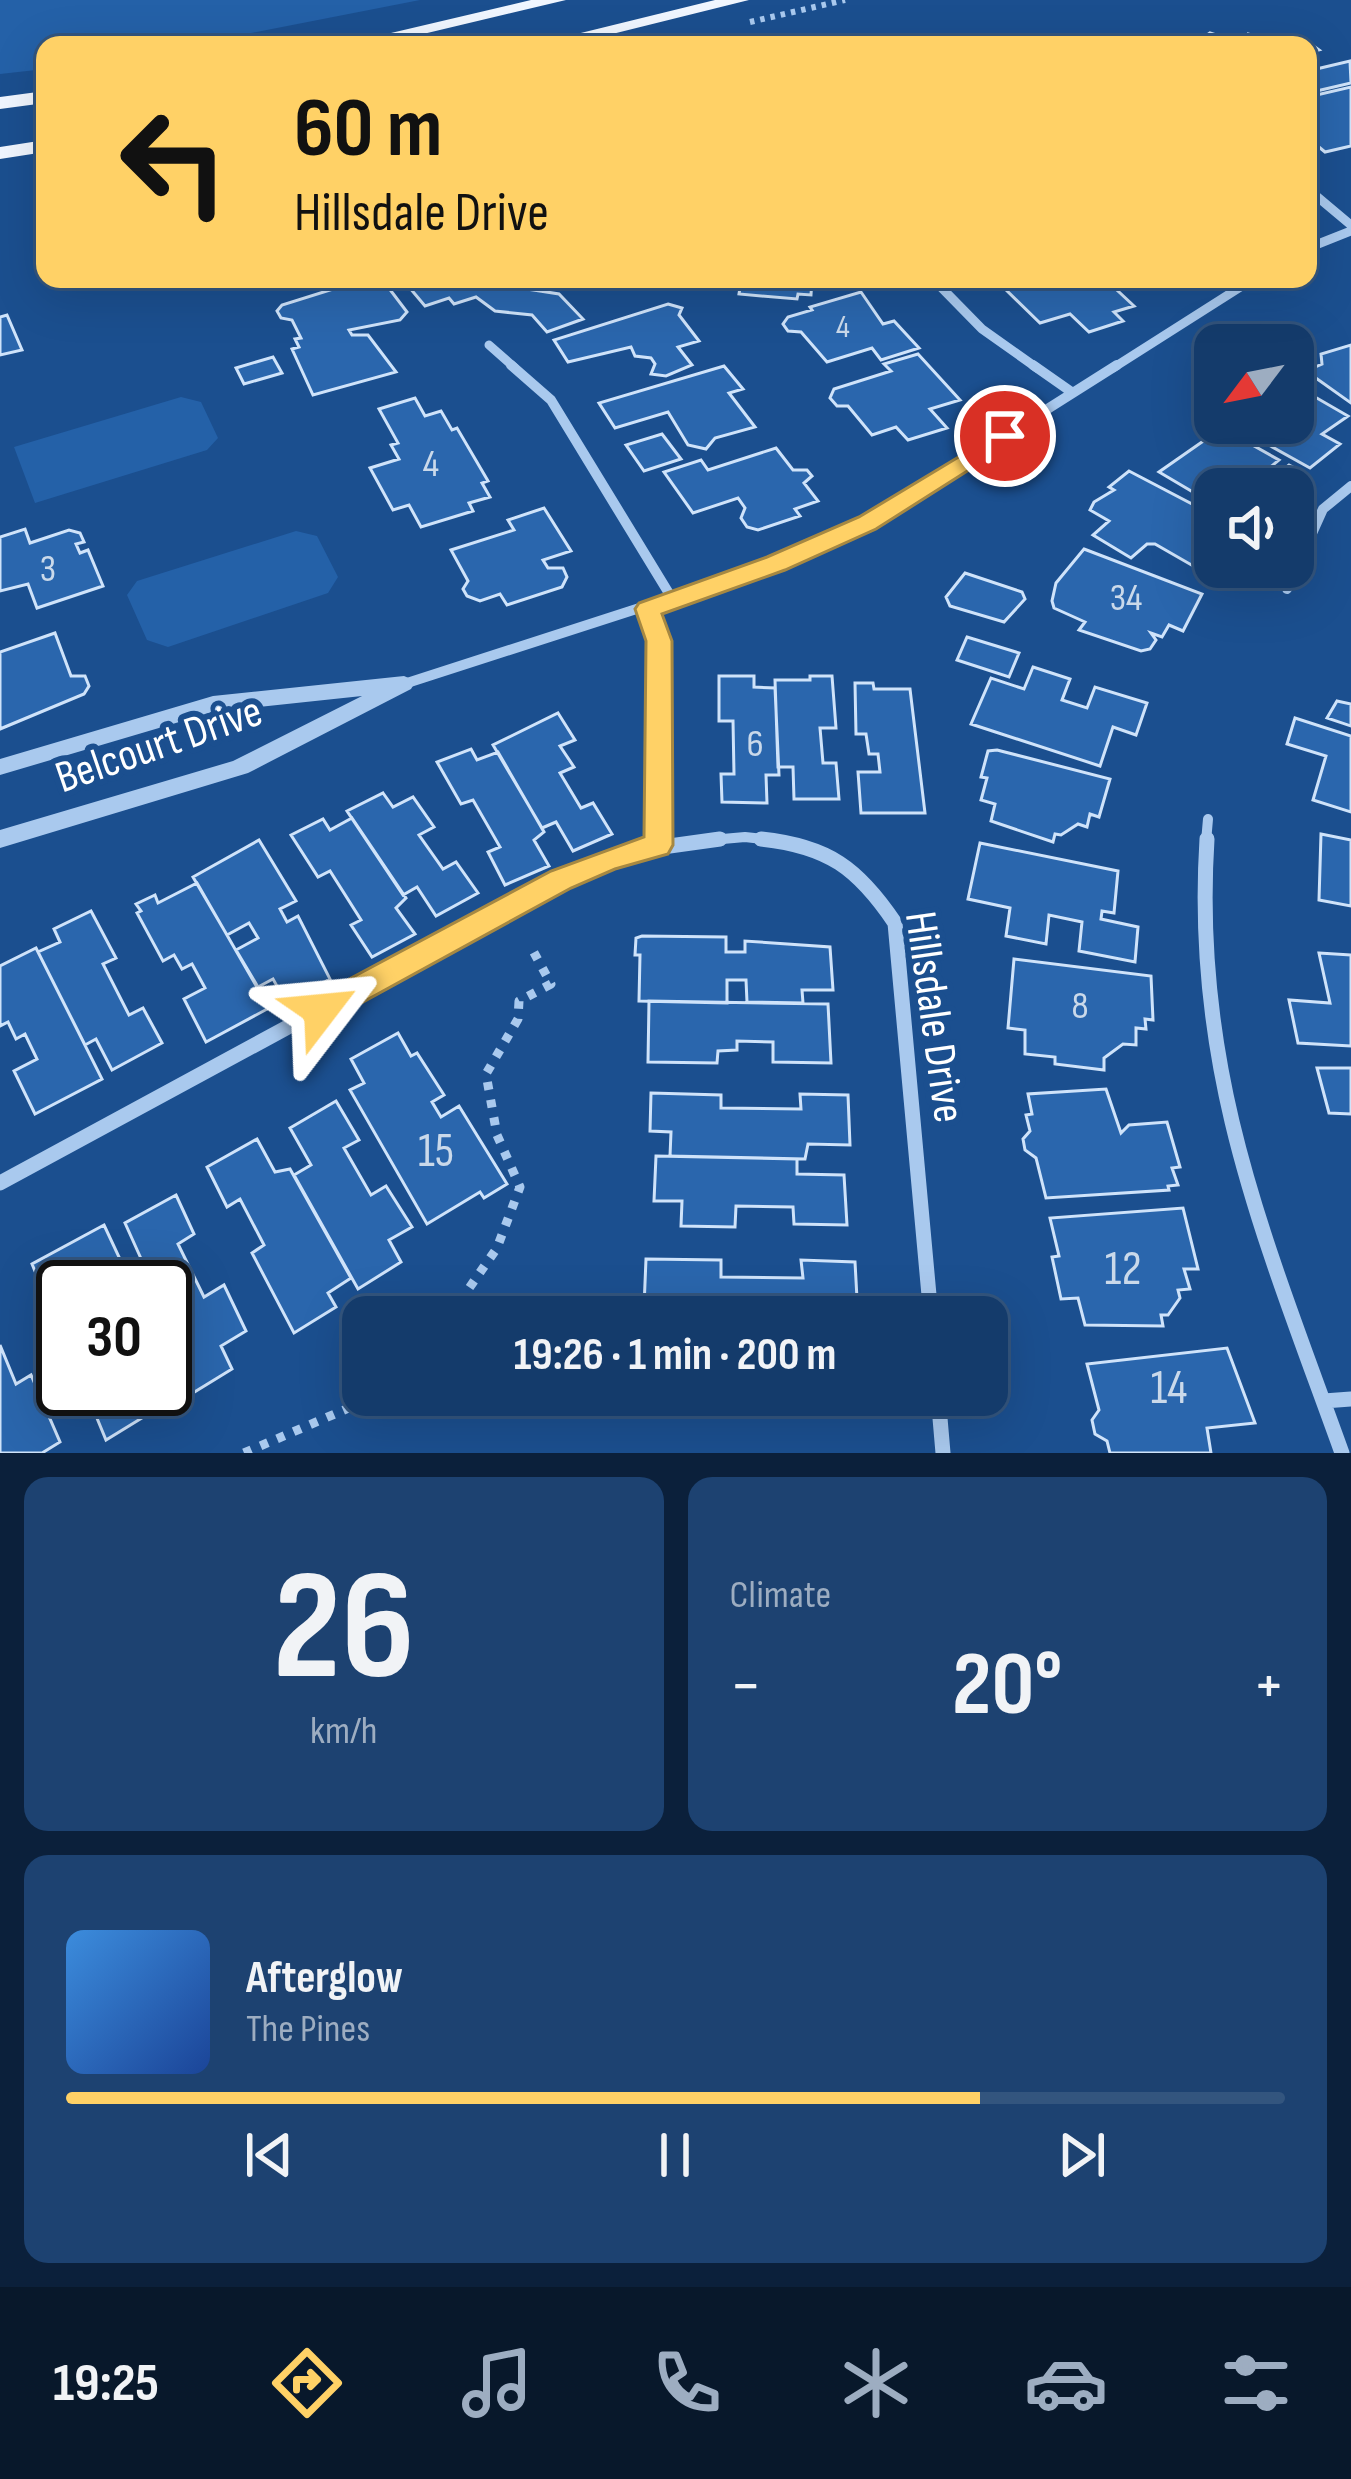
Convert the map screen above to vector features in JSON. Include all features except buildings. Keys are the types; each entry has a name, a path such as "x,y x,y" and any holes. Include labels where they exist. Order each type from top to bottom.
{"main road":[{"path":"391,36 557,0"},
{"path":"582,36 740,0"},
{"path":"0,103 36,98"},
{"path":"0,152 36,147"}],"street":[{"path":"1317,197 1351,228 1317,244"},
{"path":"942,288 982,328 1073,393"},
{"name":"Belcourt Drive","path":"0,839 240,767 404,684 776,564 867,523 1239,288"},
{"path":"489,345 551,400 674,600"},
{"path":"1287,589 1323,509 1351,486"},
{"path":"648,609 659,641 658,845"},
{"name":"Belcourt Drive","path":"0,767 213,704 404,684"},
{"path":"1208,819 1202,901 1206,988 1225,1097 1259,1217 1342,1453"},
{"name":"Hillsdale Drive","path":"0,1183 561,879 609,858 691,841 803,843 834,854 861,872 882,895 895,923 929,1296"},
{"path":"1324,1401 1351,1399"},
{"path":"940,1416 943,1453"}],"path":[{"path":"464,1296 497,1248 520,1186 497,1135 486,1074 518,1019 519,1000 550,984 531,947"},
{"path":"244,1453 342,1411"}],"shaded area":[{"path":"0,0 420,0 236,36 36,36 36,70 0,74"},
{"path":"181,397 201,402 218,438 207,450 35,503 14,447"},
{"path":"296,531 317,536 338,577 328,593 168,647 147,640 127,595 137,581"}],"route":[{"path":"321,1010 561,879 609,858 658,845 659,641 648,609 776,564 867,523 1005,436"}]}
